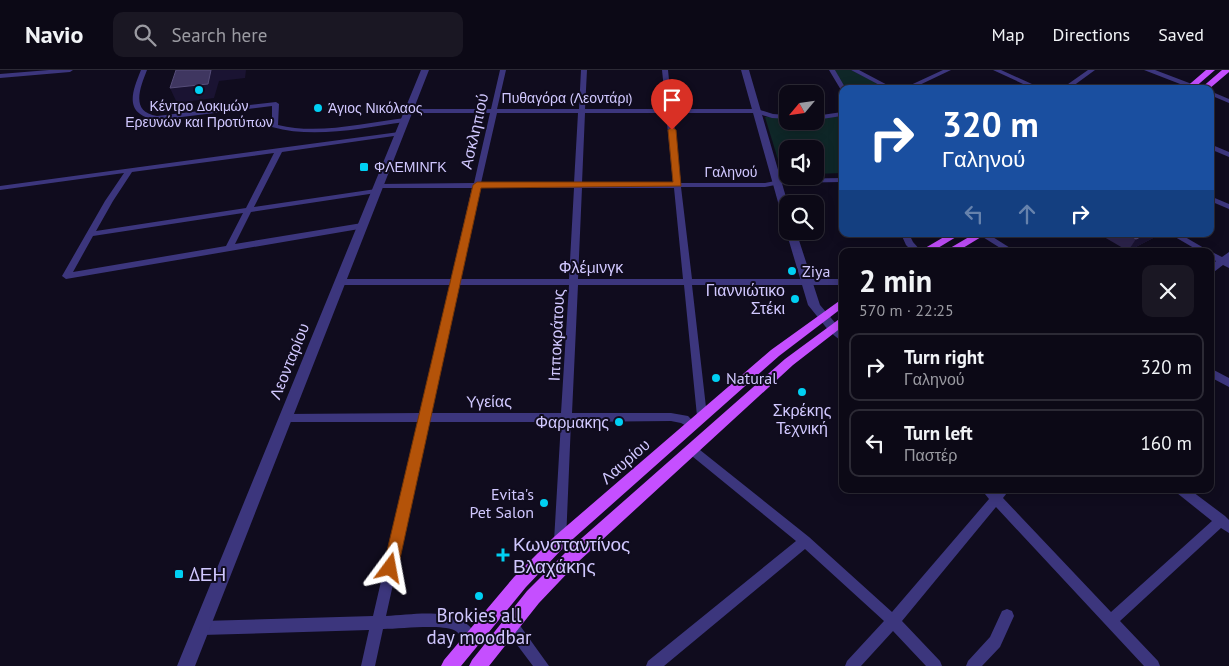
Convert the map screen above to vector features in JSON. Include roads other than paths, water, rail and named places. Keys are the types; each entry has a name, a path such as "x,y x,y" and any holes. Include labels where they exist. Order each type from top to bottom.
{"main road":[{"path":"1192,85 1211,70"},
{"path":"1208,85 1226,73"},
{"path":"930,248 951,237"},
{"path":"955,248 976,237"},
{"name":"Λαυρίου","path":"478,666 533,598 572,557 789,362 835,326 839,313"},
{"name":"Λαυρίου","path":"450,666 520,582 560,541 697,420 775,353 835,326"}],"street":[{"path":"0,76 70,70"},
{"name":"Πυθαγόρα (Λεοντάρι)","path":"144,70 137,88 137,107 140,113 148,117 157,118 276,104 274,126 286,131 305,131 407,115 494,111 756,111 779,116"},
{"name":"Λεονταρίου","path":"186,666 425,70"},
{"name":"Ασκληπιού","path":"368,666 503,70"},
{"name":"Ιπποκράτους","path":"560,541 584,70"},
{"path":"665,70 688,283 697,420"},
{"path":"745,70 780,195"},
{"path":"832,70 841,85"},
{"path":"854,70 884,85"},
{"path":"914,85 948,70"},
{"path":"996,70 1031,85"},
{"path":"1070,85 1092,70"},
{"path":"1148,70 1185,85"},
{"path":"1214,95 1229,101"},
{"path":"824,117 839,114"},
{"path":"0,188 399,134"},
{"path":"1214,148 1229,155"},
{"path":"230,248 280,149"},
{"path":"130,170 66,276 362,226"},
{"name":"Γαληνού","path":"90,234 250,211 377,189 477,185 765,185 776,182 839,180"},
{"path":"1214,200 1229,207"},
{"path":"906,237 915,248"},
{"path":"986,237 1006,248"},
{"path":"1179,237 1200,248"},
{"path":"794,240 816,310 835,326"},
{"path":"1214,255 1227,260"},
{"path":"1214,269 1227,260"},
{"name":"Φλέμινγκ","path":"340,282 839,282"},
{"path":"1214,374 1229,383"},
{"name":"Υγείας","path":"285,418 566,417 678,418 697,420"},
{"path":"691,450 805,541 893,621 935,666"},
{"path":"852,666 893,621 995,493"},
{"path":"997,493 1111,621 1154,666"},
{"path":"1111,621 1225,523 1186,493"},
{"path":"653,666 805,541"},
{"path":"972,666 995,642 1006,616"},
{"path":"202,628 445,621 460,626 472,639"},
{"path":"511,625 542,666"}],"place":[{"name":"Κέντρο Δοκιμών Ερευνών και Προτύπων","path":"199,90"},
{"name":"Άγιος Νικόλαος","path":"318,108"},
{"name":"ΦΛΕΜΙΝΓΚ","path":"364,167"},
{"name":"Ziya","path":"792,271"},
{"name":"Γιαννιώτικο Στέκι","path":"795,299"},
{"name":"Natural","path":"716,378"},
{"name":"Σκρέκης Τεχνική","path":"802,392"},
{"name":"Φαρμακης","path":"619,422"},
{"name":"Evita's Pet Salon","path":"544,503"},
{"name":"Κωνσταντίνος Βλαχάκης","path":"503,555"},
{"name":"ΔΕΗ","path":"179,574"},
{"name":"Brokies all day moodbar","path":"479,596"}]}
